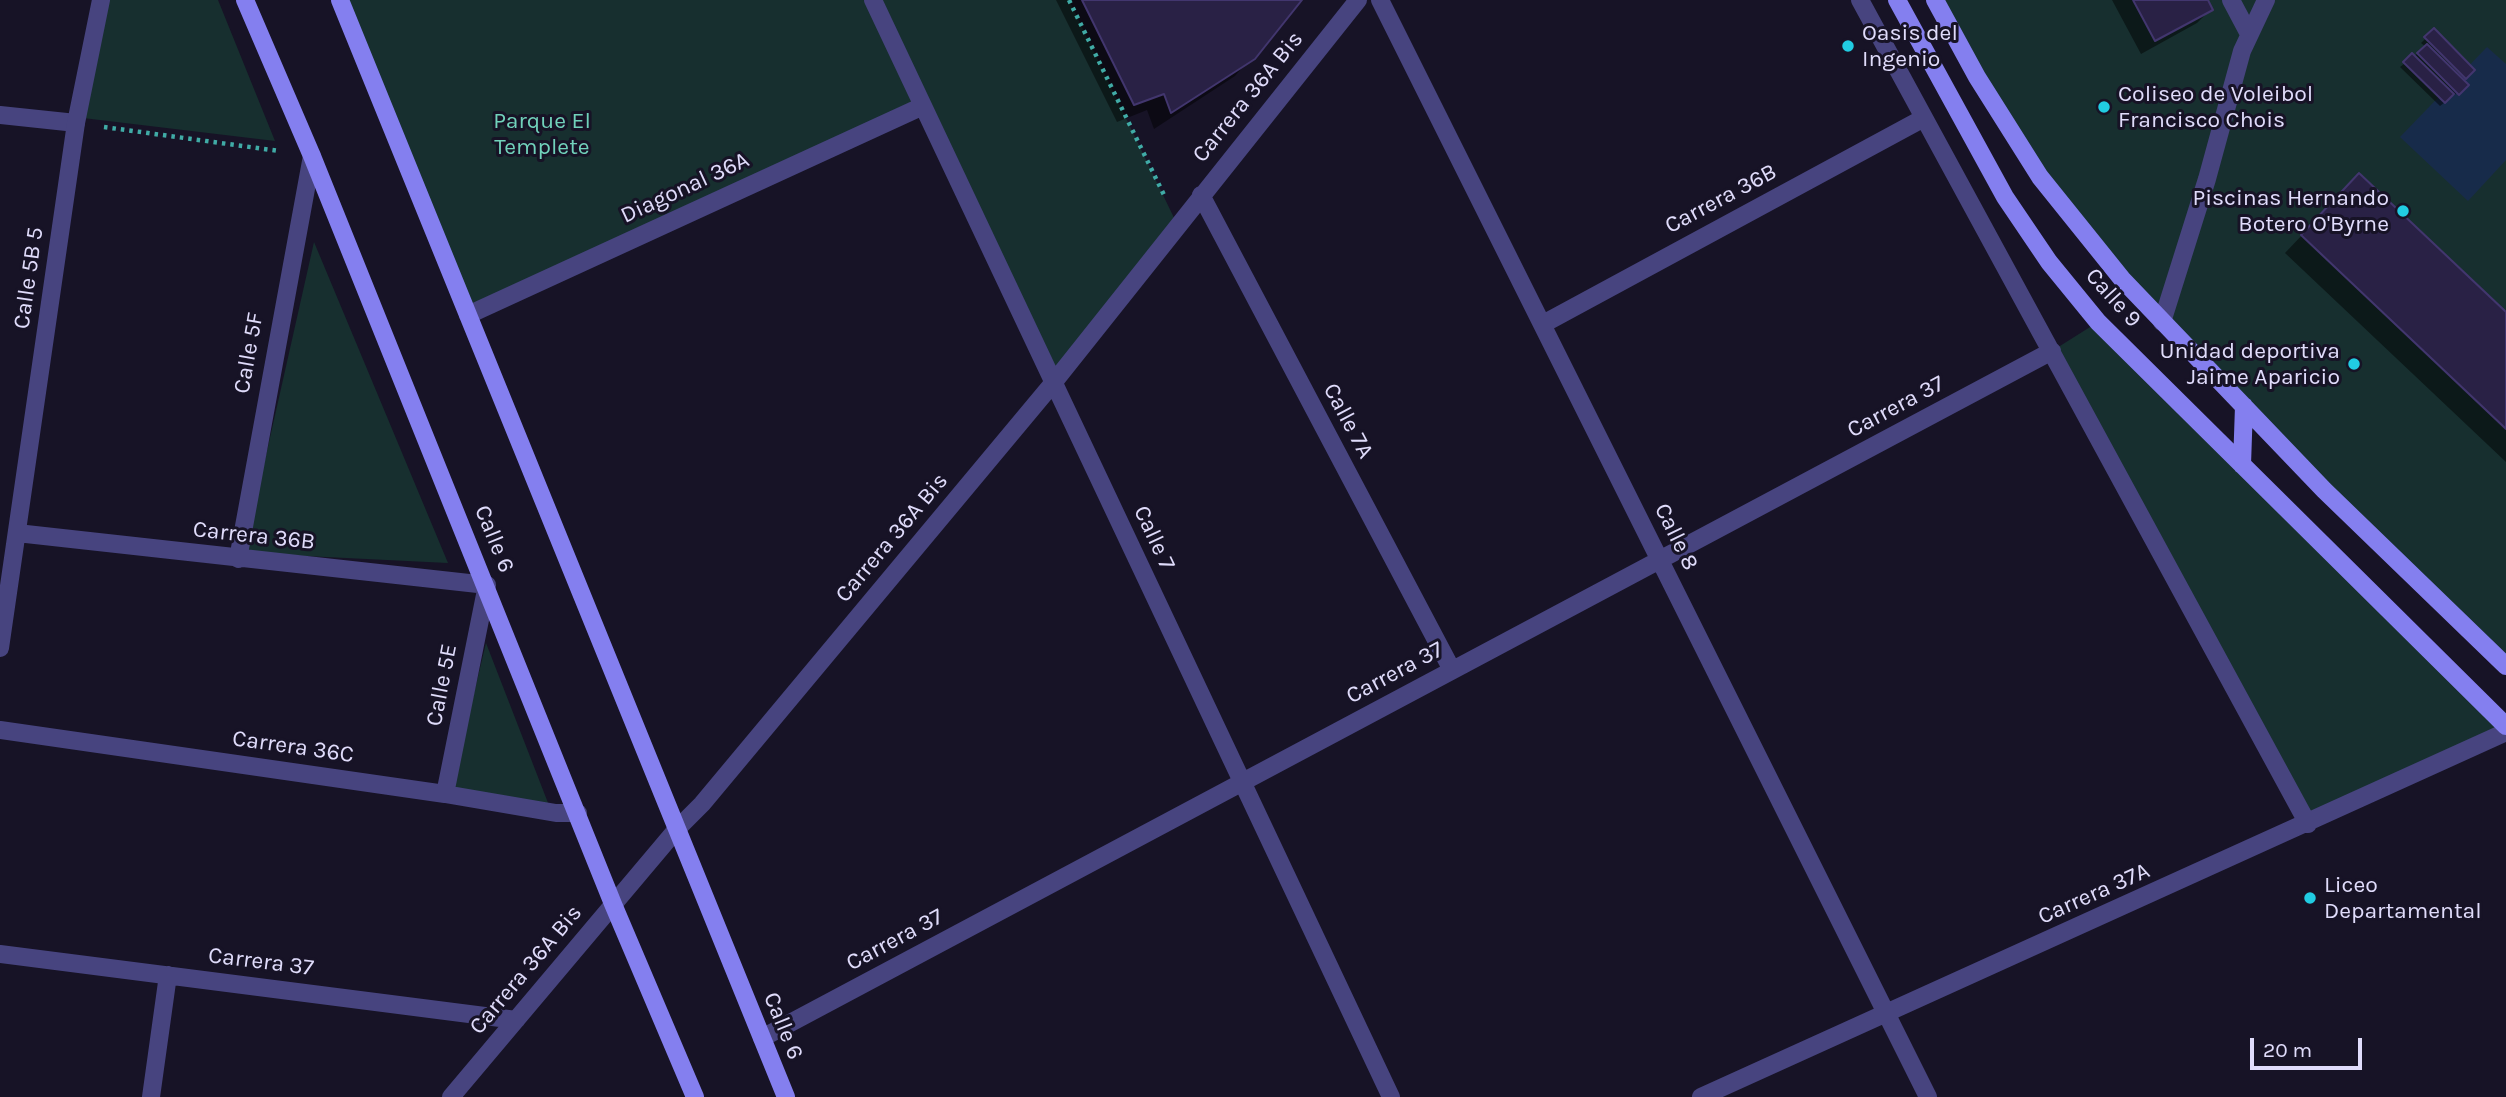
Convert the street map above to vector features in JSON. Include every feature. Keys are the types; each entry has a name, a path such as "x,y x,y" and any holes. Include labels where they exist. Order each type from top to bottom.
{"main road":[{"name":"Calle 6","path":"245,0 312,156 613,904 695,1097"},
{"name":"Calle 6","path":"340,0 786,1097"},
{"name":"Calle 9","path":"1897,0 2005,197 2049,262 2098,322 2506,726"},
{"name":"Calle 9","path":"1935,0 1977,77 2040,177 2122,279 2244,406 2506,666"},
{"path":"2242,465 2244,406"}],"street":[{"name":"Calle 5B 5","path":"0,648 76,123 101,0"},
{"name":"Calle 7","path":"873,0 1391,1097"},
{"name":"Carrera 36A Bis","path":"451,1097 676,830 702,804 1054,382 1177,224 1358,0"},
{"name":"Calle 8","path":"1380,0 1928,1097"},
{"path":"1860,0 1922,119 2052,351 2308,824"},
{"path":"2231,0 2249,34"},
{"path":"2162,322 2207,179 2242,51 2266,0"},
{"name":"Diagonal 36A","path":"468,315 923,106"},
{"path":"0,115 76,123"},
{"name":"Carrera 36B","path":"1543,324 1922,119"},
{"name":"Calle 5F","path":"237,559 312,156"},
{"name":"Calle 7A","path":"1201,195 1452,670"},
{"name":"Carrera 37","path":"762,1038 2052,351"},
{"name":"Carrera 36B","path":"17,533 486,585"},
{"name":"Calle 5E","path":"445,794 486,585"},
{"name":"Carrera 36C","path":"0,730 445,794 556,813 578,813"},
{"name":"Carrera 37A","path":"1701,1097 2506,732"},
{"name":"Carrera 37","path":"0,954 516,1020"},
{"path":"151,1097 168,975"}],"path":[{"path":"1069,0 1177,224"},
{"path":"76,123 287,153"}],"green space":[{"path":"108,0 218,0 275,141 83,118"},
{"name":"Parque El Templete","path":"340,0 1069,0 1177,224 1054,382 923,106 468,315"},
{"name":"Unidad deportiva Jaime Aparicio","path":"1935,0 2506,0 2506,666 2083,231"},
{"path":"314,242 448,563 244,553"},
{"path":"2098,322 2506,726 2308,824 2052,351"},
{"path":"486,643 550,808 451,789"}],"water":[{"path":"2487,47 2506,64 2506,160 2468,201 2400,137"}],"building":[{"path":"1082,0 1302,0 1255,59 1171,113 1164,94 1134,105"},
{"path":"2133,0 2208,0 2213,10 2155,41"},
{"path":"2434,28 2475,70 2466,79 2424,37"},
{"path":"2427,44 2469,85 2459,95 2417,53"},
{"path":"2412,53 2454,94 2445,103 2403,62"},
{"path":"2359,173 2506,312 2506,429 2301,235"}],"place":[{"name":"Oasis del Ingenio","path":"1848,46"},
{"name":"Coliseo de Voleibol Francisco Chois","path":"2104,107"},
{"name":"Piscinas Hernando Botero O'Byrne","path":"2403,211"},
{"name":"Unidad deportiva Jaime Aparicio","path":"2354,364"},
{"name":"Liceo Departamental","path":"2310,898"}]}
